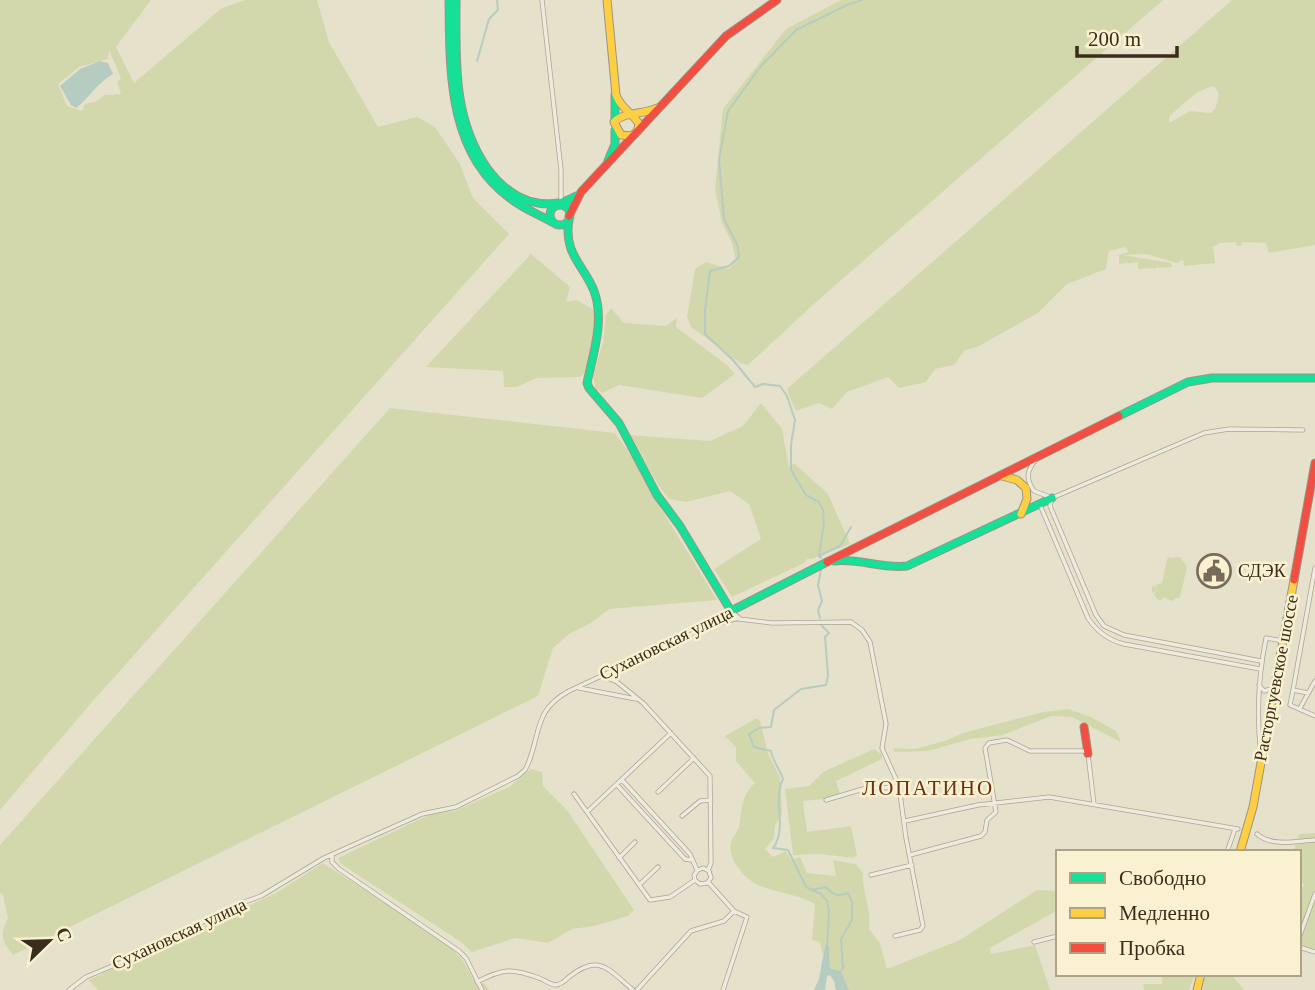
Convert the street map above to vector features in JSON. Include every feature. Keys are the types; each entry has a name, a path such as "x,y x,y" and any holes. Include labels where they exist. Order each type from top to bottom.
{"street":[{"path":"450,0 453,100 468,149 490,180 508,197 554,223 568,237 583,274 595,292 598,313 599,334 587,383 589,388 619,423 657,495 681,526 731,611 738,618"},
{"path":"456,0 458,100 461,116 473,146 493,176 515,196 534,203 567,208 568,237"},
{"path":"541,0 558,135 561,205"},
{"path":"605,166 615,144 615,92 607,0"},
{"path":"554,223 550,212 554,207 581,192 726,36 777,0"},
{"path":"615,92 627,113 638,120 637,132"},
{"path":"637,132 631,136 618,133 615,126 617,118 627,113 646,113 657,108"},
{"path":"554,223 565,224 581,192"},
{"name":"Сухановская улица","path":"69,990 91,975 267,893 332,855 422,814 456,807 519,776 526,771 530,761 540,721 548,706 558,696 708,626 762,594 1196,380 1315,378"},
{"path":"821,565 853,558 887,568 907,566 1204,433 1229,429 1303,430"},
{"path":"1036,459 1027,472 1027,479 1034,491 1051,502 1079,577 1096,615 1104,626 1117,633 1261,661"},
{"name":"Расторгуевское шоссе","path":"1241,850 1253,807 1315,463"},
{"path":"1002,476 1016,479 1025,487 1027,502 1021,513"},
{"path":"1041,507 1088,618 1098,631 1116,642 1260,669"},
{"path":"871,540 863,551 864,556 872,563"},
{"path":"1315,568 1290,705 1315,716"},
{"path":"1072,581 1079,577"},
{"path":"708,626 738,618 772,622 851,622 862,630 871,644 886,724 882,748 899,787 922,929 895,936"},
{"path":"1261,760 1257,719 1261,661 1266,638 1283,641"},
{"path":"1144,647 1145,639"},
{"path":"1234,665 1236,656"},
{"path":"617,682 616,676 620,667"},
{"path":"602,675 617,682 639,699 710,776 711,863 708,870"},
{"path":"591,680 595,690"},
{"path":"1300,708 1315,681"},
{"path":"1259,683 1264,691 1271,690 1274,685"},
{"path":"576,687 639,699"},
{"path":"1293,690 1308,693"},
{"path":"1084,727 1094,804"},
{"path":"587,811 671,733"},
{"path":"910,855 981,836 985,832 987,820 996,812 985,748 989,743 1007,740 1030,751 1081,750 1088,754"},
{"path":"658,792 694,758"},
{"path":"575,794 639,886 654,901 670,897 695,880 697,870 690,854 622,780"},
{"path":"616,785 685,859 691,860"},
{"path":"826,800 863,789 899,787"},
{"path":"905,821 995,803 1049,797 1237,829 1228,850"},
{"path":"682,817 700,801 711,800"},
{"path":"1257,834 1266,840 1280,842 1315,840"},
{"path":"619,858 635,842"},
{"path":"332,855 332,862 339,869 459,951 466,958 482,990"},
{"path":"871,875 912,865"},
{"path":"639,886 658,867"},
{"path":"697,870 708,870 711,875 708,883"},
{"path":"695,880 700,884 708,883"},
{"path":"708,883 734,911 747,917 723,990"},
{"path":"1301,932 1315,894"},
{"path":"477,982 510,970 520,971 555,985 588,965 596,964 613,972 635,990 691,931 724,921 734,911"},
{"path":"1034,942 1056,936"}],"green space":[{"path":"0,0 151,0 116,47 134,83 222,8 245,0 317,0 329,42 378,127 417,117 435,127 460,164 473,198 509,234 86,709 0,810","holes":["109,50 121,78 117,82 121,94 105,95 95,102 85,104 82,111 67,106 58,84 79,67 108,59"]},
{"path":"841,0 1163,0 815,303 748,365 740,363 691,327 687,317 695,269 706,262 729,269 736,260 732,243 722,223 715,189 723,109 786,29"},
{"path":"1232,0 1315,0 1315,245 1269,253 1266,243 1242,242 1242,245 1237,246 1236,242 1220,243 1213,247 1215,263 1184,266 1183,260 1177,263 1146,254 1123,255 1171,263 1172,267 1159,268 1158,265 1157,268 1138,269 1138,262 1119,264 1119,255 1129,252 1125,247 1109,251 1106,269 1067,284 1038,313 977,347 965,350 954,365 935,369 926,382 899,388 888,377 847,392 832,409 819,403 796,411 788,388","holes":["1214,86 1219,94 1216,107 1211,113 1190,111 1169,123 1169,117 1202,90"]},
{"path":"531,254 570,287 566,302 577,300 593,309 595,334 584,374 580,377 537,378 517,387 504,387 503,371 426,367"},
{"path":"611,308 624,323 666,326 677,318 676,327 735,374 702,398 619,385 602,393 595,388 593,375 603,343 606,315"},
{"path":"761,403 782,429 789,467 794,463 828,494 850,544 807,559 804,563 732,597 714,569 761,539 749,504 730,491 686,502 669,499 630,435 710,441 743,426"},
{"path":"390,408 615,433 643,472 654,497 717,600 609,609 591,623 569,634 553,648 538,696 13,955 3,937 8,918 3,895 0,893 0,845"},
{"path":"1168,556 1180,557 1187,567 1180,597 1171,601 1163,597 1161,601 1154,594 1156,591 1152,593 1152,587 1155,586 1158,592 1156,585 1162,583"},
{"path":"1068,709 1091,717 1116,731 1121,742 1072,717 1051,716 1003,735 970,739 928,751 895,752 893,748 915,749 1043,712"},
{"path":"757,718 760,721 768,753 780,778 782,813 775,826 774,838 765,849 773,857 786,851 791,860 800,857 807,873 836,876 833,860 856,864 863,873 869,929 880,943 887,969 960,940 1037,890 1056,891 1056,911 990,948 991,954 1035,945 1050,990 849,990 841,971 830,968 830,958 825,946 823,956 820,942 812,940 815,904 758,885 742,873 734,861 731,842 739,827 745,798 755,783 736,761 736,747 725,736"},
{"path":"874,749 882,755 882,759 836,781 840,794 825,799 803,801 807,832 851,826 857,856 793,855 785,789 809,786 823,772"},
{"path":"531,769 542,772 543,786 567,810 634,910 628,916 572,929 548,943 515,938 472,952 461,942 341,864 338,858 433,813 455,811 509,787"},
{"path":"1315,833 1315,954 1301,950 1301,892 1304,884 1301,883 1301,850 1294,850 1299,834"},
{"path":"323,863 443,940 462,959 477,986 484,983 489,990 98,990 89,980 276,893"},
{"path":"1163,976 1194,976 1189,990 1144,990 1143,984 1162,984"},
{"path":"1205,976 1233,976 1244,990 1201,990"}],"shaded area":[{"path":"100,61 108,63 113,74 76,108 71,105 60,86 80,69"},
{"path":"825,946 829,946 830,968 841,971 849,990 836,990 830,975 827,976 825,990 814,990 819,979"}],"waterway":[{"path":"477,61 489,19 498,10 497,0"},
{"path":"819,556 824,523 823,510 819,502 806,495 791,470 795,420 787,396 780,386 763,384 755,387 733,360 705,334 705,310 710,271 729,266 739,257 738,247 724,219 719,160 728,111 761,66 796,30 862,0"},
{"path":"821,558 819,556 840,546 851,527"},
{"path":"820,618 818,610 822,601 818,585 821,570"},
{"path":"820,624 829,633 825,637 828,675 826,685 801,689 774,710 771,727 759,728 749,734 754,747 771,751 783,779 779,796 779,831 773,848 788,850 806,887 821,894 827,901 827,947"},
{"path":"812,890 826,887 836,894 848,893 852,902 852,920 841,939 841,971"}],"traffic: fast":[{"path":"449,0 450,54 456,108 463,134 474,158 489,179 510,198 552,222"},
{"path":"456,0 458,87 467,129 487,168 505,188 529,201 553,204 576,196"},
{"path":"615,95 615,120"},
{"path":"608,161 615,144 615,130"},
{"path":"560,205 567,208 570,215 567,222 560,225 553,222 550,215 553,208 560,205"},
{"path":"569,220 568,232 572,251 590,282 597,302 598,325 587,383 589,388 619,423 657,495 680,526 731,611 827,562"},
{"path":"1119,416 1188,382 1212,378 1315,378"},
{"path":"834,561 907,566 1052,498"}],"traffic: slow":[{"path":"607,0 616,95 621,104 624,107 627,110 630,113 633,116 639,124 637,132 631,136 621,135 614,122 618,119 629,115 634,113 657,108"},
{"path":"1002,476 1017,480 1026,488 1027,499 1021,514"},
{"path":"1241,850 1253,807 1294,580"},
{"path":"1197,990 1200,976"}],"traffic: jam":[{"path":"569,216 581,192 726,36 777,0"},
{"path":"827,562 1119,416"},
{"path":"1294,580 1315,463"},
{"path":"1084,727 1088,754"}],"place":[{"name":"СДЭК","path":"1214,571"}],"district":[{"name":"ЛОПАТИНО","path":"928,788"}]}
